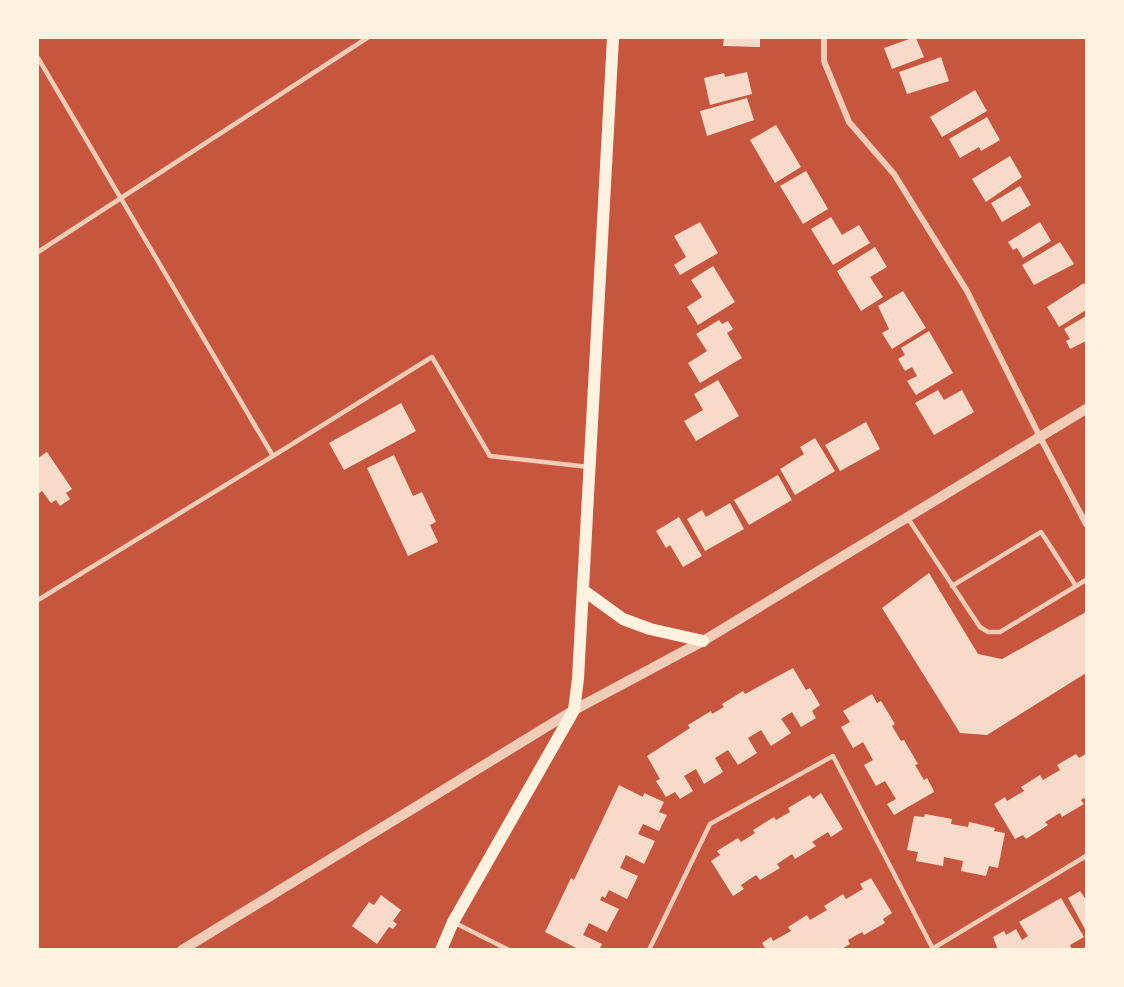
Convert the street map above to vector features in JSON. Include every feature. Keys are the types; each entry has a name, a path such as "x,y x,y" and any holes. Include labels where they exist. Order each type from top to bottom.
{"main road":[{"path":"441,950 453,922 574,710 578,679 613,38"},
{"path":"583,590 624,619 650,630 703,641"}],"street":[{"path":"824,38 824,61 849,122 894,174 967,291 1086,524"},
{"path":"182,950 574,710 703,641 1086,409"}],"lane":[{"path":"38,252 367,38"},
{"path":"38,58 273,456"},
{"path":"38,600 432,357 490,456 590,467"},
{"path":"907,517 980,627 988,632 1000,632 1086,580"},
{"path":"952,586 1041,532 1076,586"},
{"path":"649,950 710,824 832,756 932,949 1086,856"},
{"path":"453,922 509,950"}],"building":[{"path":"724,38 760,38 760,47 723,46"},
{"path":"916,38 924,57 892,69 884,48"},
{"path":"941,57 949,81 907,94 899,72"},
{"path":"747,72 752,94 710,105 704,78 724,73 725,77"},
{"path":"975,90 987,111 942,137 930,117"},
{"path":"747,98 754,120 707,136 700,111"},
{"path":"987,117 1000,140 981,151 979,147 960,158 949,139"},
{"path":"776,125 801,167 775,183 750,140"},
{"path":"1010,156 1022,177 986,202 972,179"},
{"path":"806,171 828,209 803,224 780,186"},
{"path":"1020,186 1031,205 1002,222 991,203"},
{"path":"831,217 842,235 859,225 870,243 833,265 811,229"},
{"path":"700,222 718,253 680,275 674,265 686,257 674,236"},
{"path":"1040,222 1051,241 1023,258 1017,248 1013,250 1008,242"},
{"path":"1060,242 1074,264 1034,285 1022,265"},
{"path":"875,247 887,267 870,277 883,297 861,311 837,271"},
{"path":"713,266 735,302 698,325 687,307 702,297 691,280"},
{"path":"1084,283 1086,310 1059,327 1047,307"},
{"path":"903,291 926,328 892,349 882,333 889,329 878,306"},
{"path":"1086,316 1086,341 1070,349 1066,341 1070,339 1064,329"},
{"path":"719,320 722,324 728,321 733,329 727,333 742,358 700,383 688,363 707,351 696,334"},
{"path":"929,331 953,373 916,395 907,381 917,376 912,367 905,371 898,359 905,355 901,348"},
{"path":"718,380 739,416 696,441 684,421 703,410 694,394"},
{"path":"938,390 944,400 962,390 974,412 934,435 915,403"},
{"path":"401,403 416,431 344,470 329,443"},
{"path":"866,422 880,449 840,471 825,445"},
{"path":"815,438 835,471 795,495 780,469 804,454 800,447"},
{"path":"47,452 72,489 66,493 70,499 60,506 56,500 51,503 42,491 38,494 38,458"},
{"path":"394,455 413,496 422,492 436,522 430,525 438,542 408,556 367,468"},
{"path":"778,475 792,500 749,525 734,500"},
{"path":"730,503 744,529 705,551 687,519 702,510 706,517"},
{"path":"679,517 702,556 683,567 670,545 666,548 656,531"},
{"path":"929,573 978,654 1002,659 1086,612 1086,673 987,735 960,733 882,608"},
{"path":"793,668 806,690 810,688 820,705 812,711 816,718 801,727 792,712 781,719 791,733 771,746 761,730 748,738 757,753 738,765 728,750 715,758 723,772 704,784 696,769 684,776 693,791 680,799 675,792 666,797 656,781 660,779 647,756 690,728 688,725 711,711 712,714 724,707 722,704 743,691 745,694"},
{"path":"872,694 877,703 881,701 895,724 892,726 901,741 904,740 918,764 915,765 924,780 927,778 934,792 894,815 887,804 896,799 885,781 876,786 864,765 873,760 863,742 853,748 841,727 850,722 843,711"},
{"path":"1076,754 1079,758 1086,754 1086,797 1081,800 1084,804 1062,817 1060,813 1045,822 1048,825 1026,839 1023,835 1015,839 994,804 1005,797 1007,801 1024,791 1021,787 1040,775 1043,780 1060,770 1057,765"},
{"path":"619,785 643,797 644,793 664,802 659,812 667,815 659,831 643,824 638,834 655,841 644,864 626,855 620,868 638,876 627,899 609,890 605,898 602,896 600,900 619,909 607,932 589,923 583,935 602,944 599,950 580,950 545,932 571,878 574,880"},
{"path":"821,793 843,829 831,837 828,832 812,842 816,846 795,859 792,854 777,864 780,868 760,880 756,875 741,885 744,889 733,896 711,861 720,855 717,851 738,838 741,842 755,833 753,830 774,817 776,820 790,812 788,808 810,795 813,799"},
{"path":"925,814 952,819 951,824 968,827 969,822 995,828 994,831 1005,833 998,868 989,866 986,876 961,871 963,861 944,857 943,866 916,861 918,852 907,850 914,816 924,817"},
{"path":"871,878 892,913 883,919 885,923 864,935 862,932 848,940 850,944 840,950 762,950 765,948 762,943 771,937 773,941 791,931 788,927 807,915 810,920 827,910 824,906 843,894 846,899 863,889 860,884"},
{"path":"1080,891 1086,900 1086,931 1068,898"},
{"path":"381,895 401,910 393,921 397,924 393,929 389,927 377,944 352,926 369,902 374,905"},
{"path":"1061,898 1084,937 1070,945 1072,950 998,950 993,937 1004,931 1006,935 1016,929 1022,940 1028,936 1019,922"}]}
